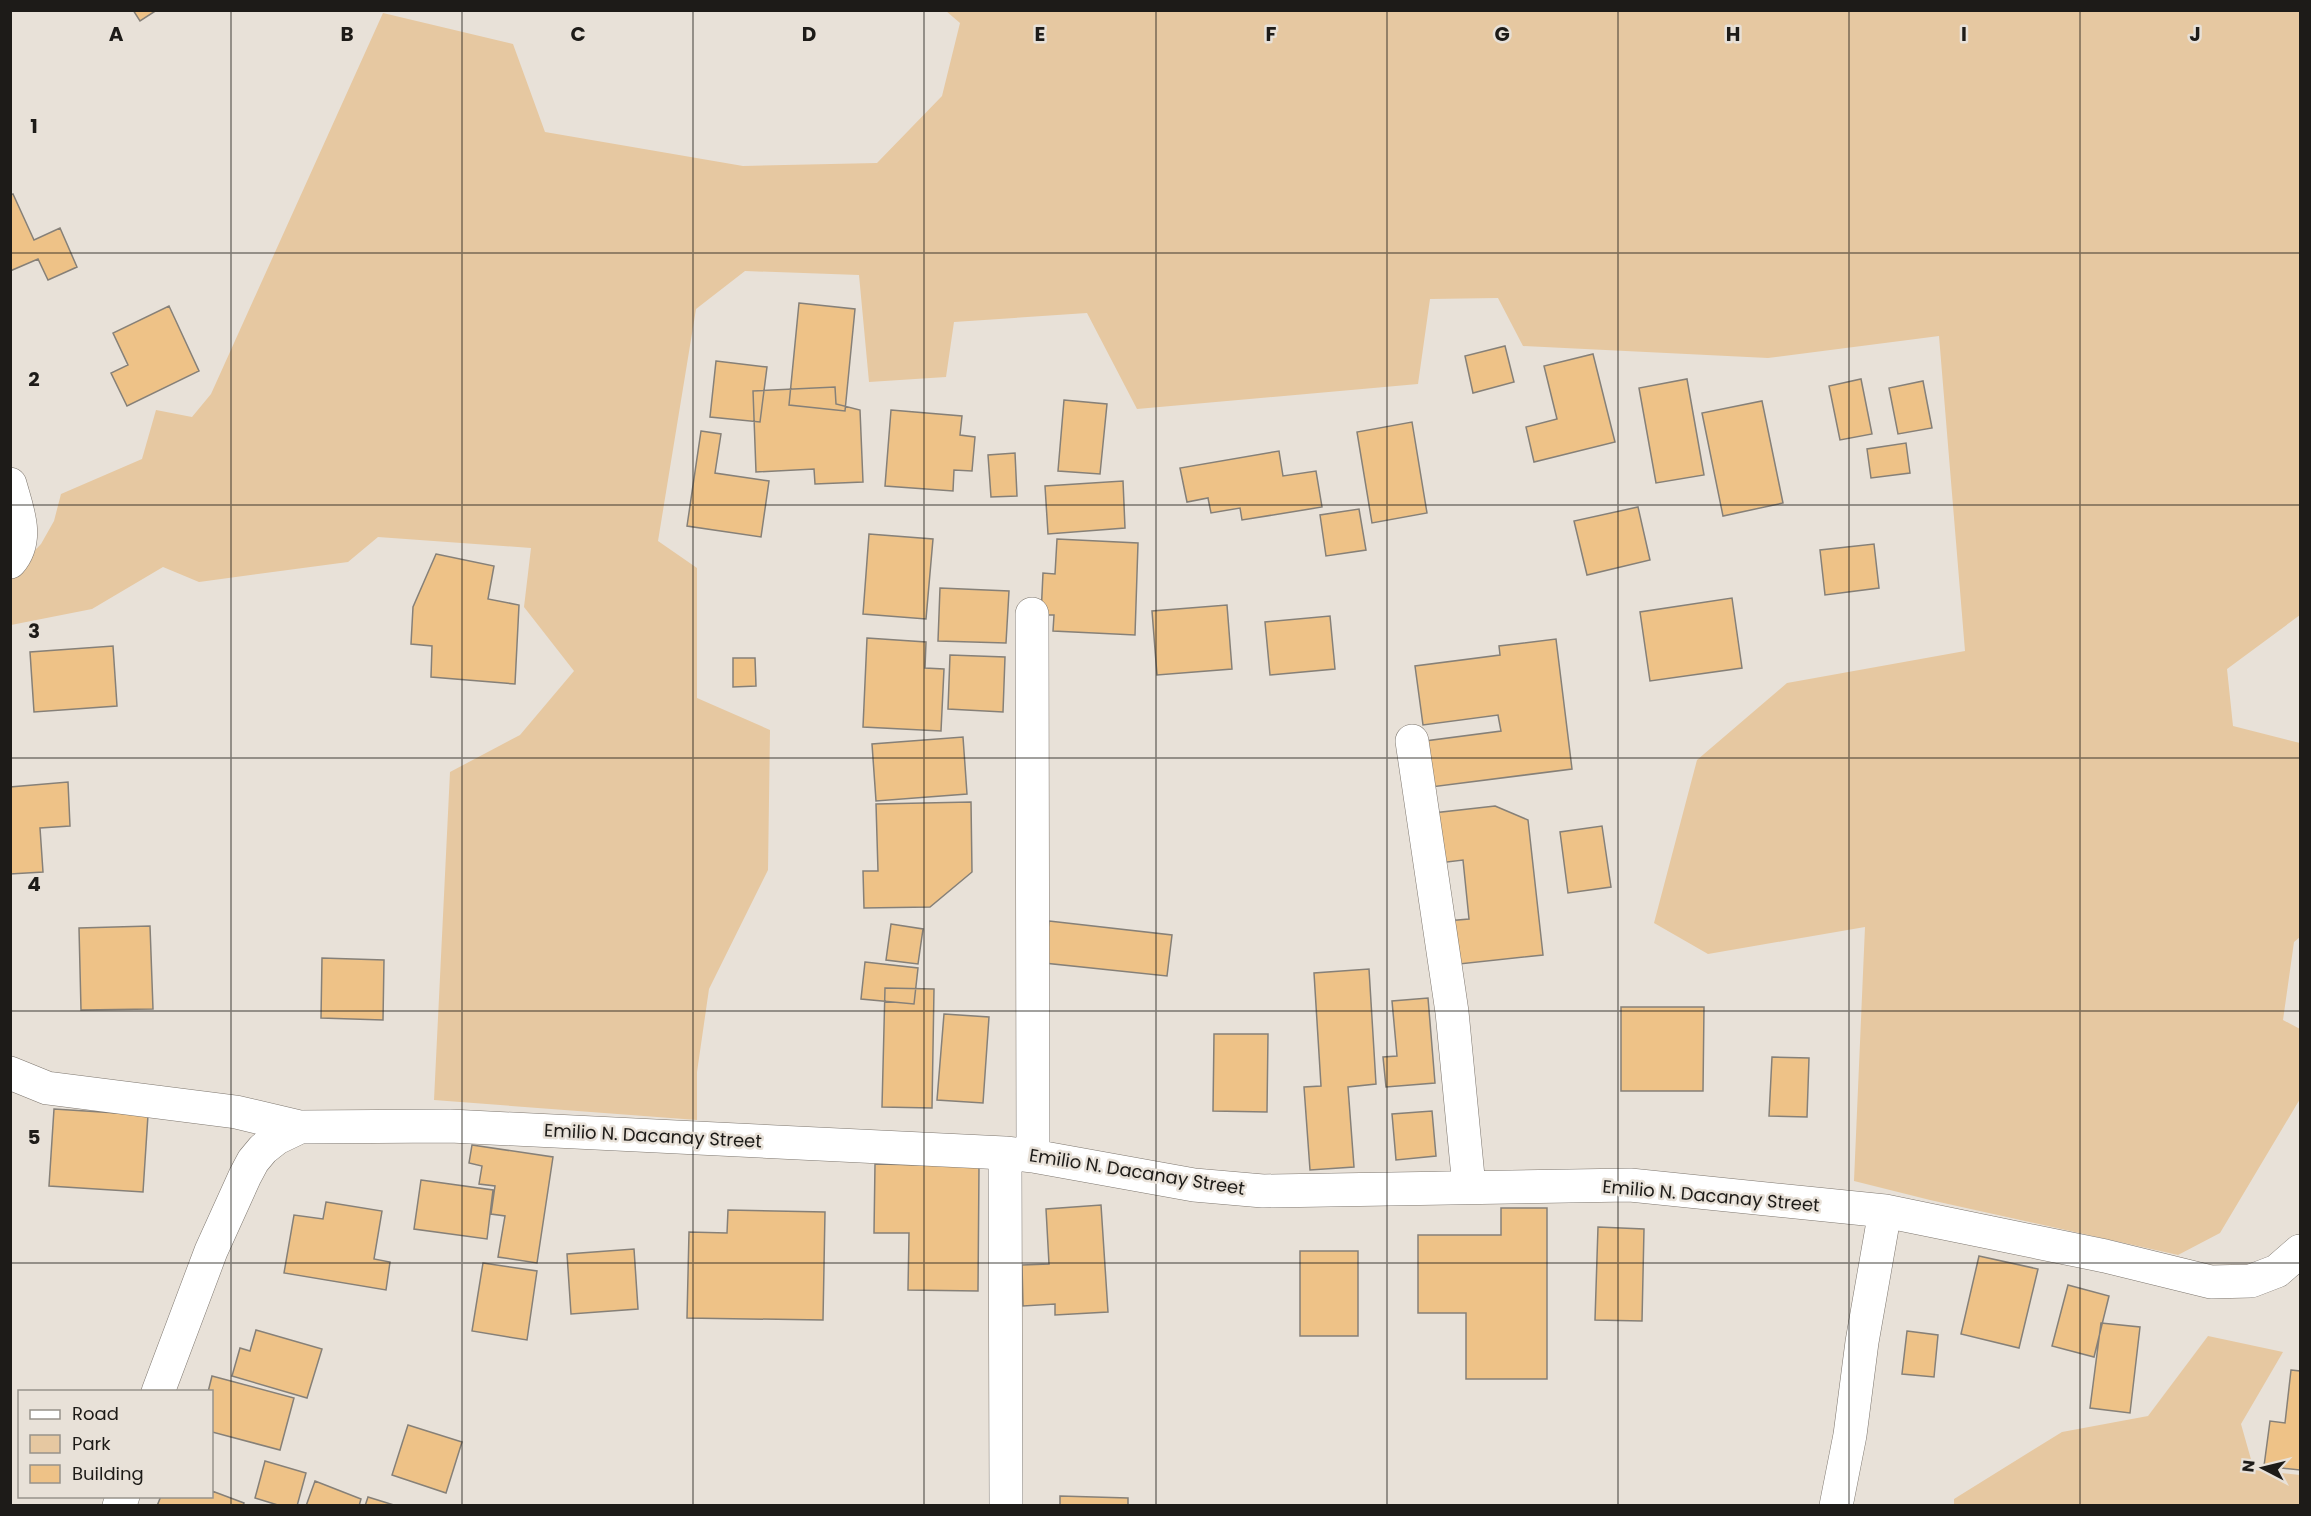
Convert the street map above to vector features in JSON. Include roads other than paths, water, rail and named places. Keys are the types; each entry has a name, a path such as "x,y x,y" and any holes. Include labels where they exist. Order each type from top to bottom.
{"street":[{"path":"10,484 22,532 20,545 10,562"},
{"path":"1006,1506 1019,1154 1032,614"},
{"path":"1412,741 1452,1012 1469,1187"},
{"path":"10,1074 47,1088 236,1112 300,1127"},
{"name":"Emilio N. Dacanay Street","path":"159,1390 211,1251 253,1161 277,1138 300,1127 450,1126 1019,1154 1194,1185 1263,1191 1629,1185 1885,1211 2105,1256 2211,1282 2251,1281 2277,1271 2301,1251"},
{"path":"1836,1506 1850,1435 1862,1342 1885,1211"}]}
